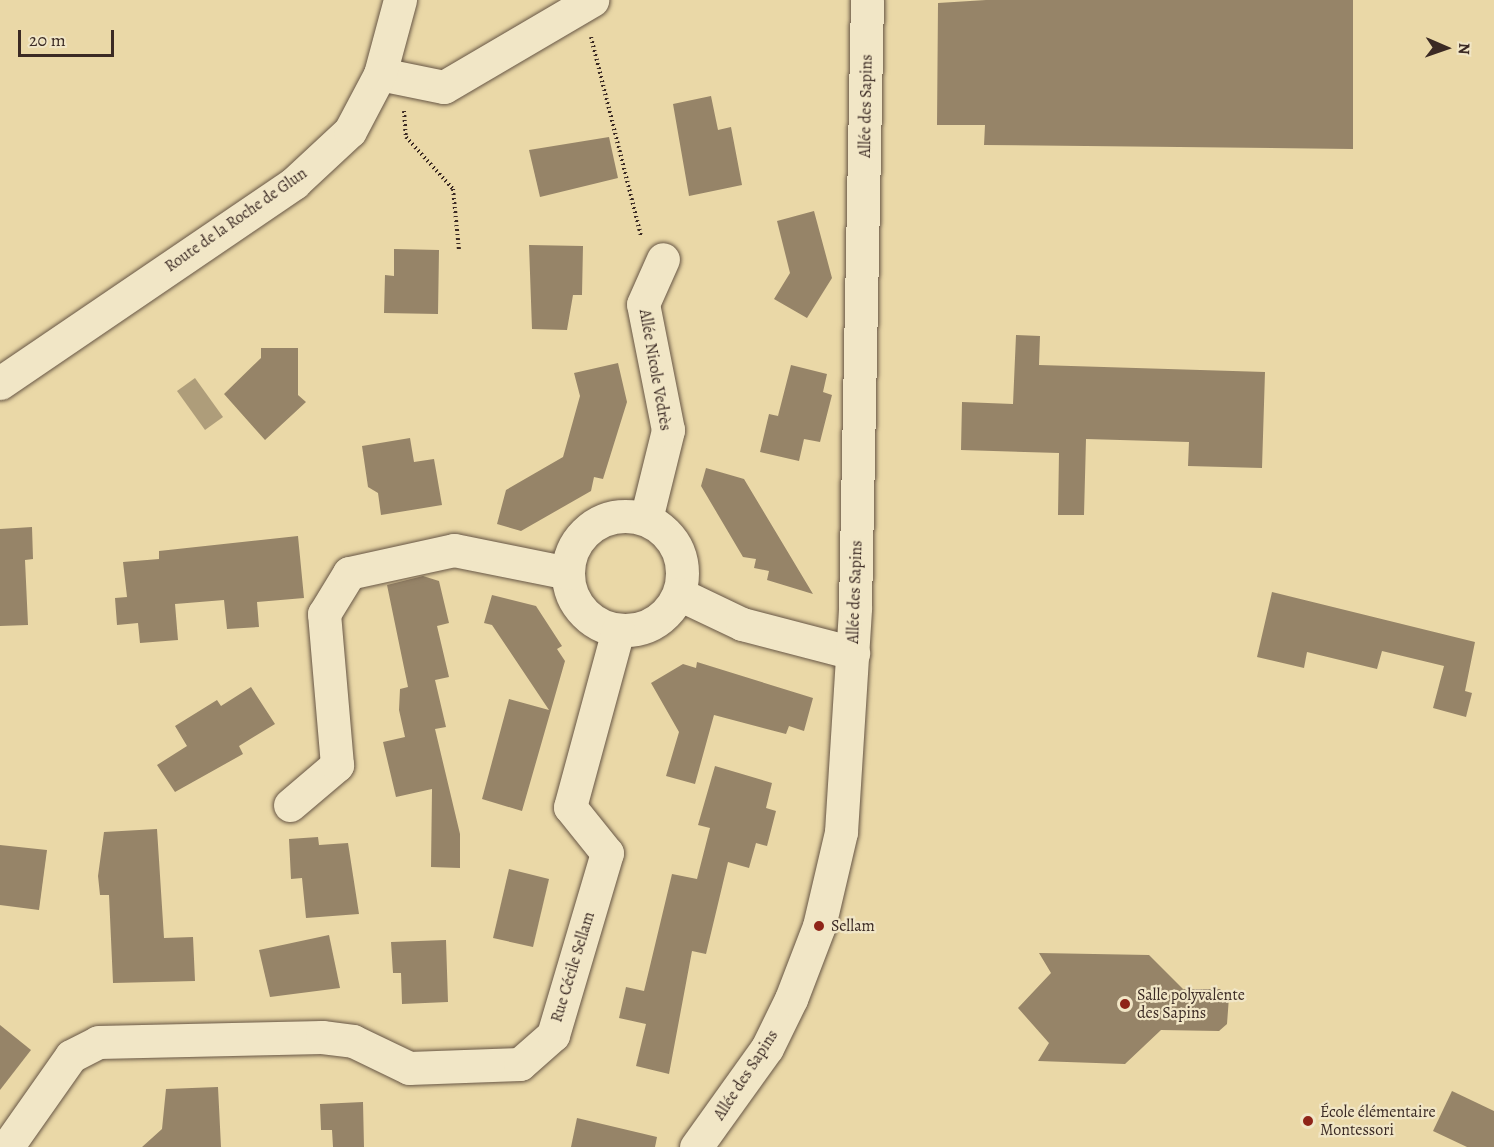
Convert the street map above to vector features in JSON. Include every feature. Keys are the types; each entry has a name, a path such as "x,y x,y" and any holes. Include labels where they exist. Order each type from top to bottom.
{"street":[{"name":"Route de la Roche de Glun","path":"0,383 294,183 350,131 391,77 400,0"},
{"name":"Allée des Sapins","path":"696,1147 767,1048 819,927 841,832 853,653 867,0"},
{"path":"391,77 444,87 587,2"},
{"name":"Allée Nicole Vedrès","path":"646,519 668,430 642,304 658,271"},
{"path":"628,515 646,519 674,542 681,558 679,594 655,622 618,630 603,626 577,604 568,573 571,555 593,525 628,515"},
{"path":"290,805 337,765 324,614 349,573 454,550 568,573"},
{"path":"679,594 742,624 853,653"},
{"name":"Rue Cécile Sellam","path":"7,1147 70,1056 98,1042 322,1037 353,1041 409,1068 520,1064 553,1035 608,853 570,807 618,630"}],"path":[{"path":"587,2 658,271"},
{"path":"391,77 405,137 453,189 459,250"}],"shaded area":[{"path":"195,378 223,417 205,430 177,391"}],"building":[{"path":"986,0 1353,0 1353,149 984,145 985,125 937,125 938,3"},
{"path":"711,96 718,130 731,127 742,185 689,196 673,104"},
{"path":"609,137 618,178 540,197 529,150"},
{"path":"814,211 832,278 807,318 774,299 790,273 777,221"},
{"path":"529,245 583,246 582,295 573,295 567,330 532,329"},
{"path":"394,249 439,250 438,314 384,313 385,275 394,276"},
{"path":"1016,335 1040,336 1039,365 1265,372 1262,468 1188,466 1189,442 1086,439 1084,515 1058,515 1059,453 961,450 962,402 1013,404"},
{"path":"261,348 298,348 298,395 306,402 265,440 224,394 261,358"},
{"path":"618,363 627,402 603,479 594,477 591,491 521,531 497,524 506,490 563,457 580,396 574,373"},
{"path":"791,365 827,374 823,392 832,395 820,442 804,439 799,461 760,452 769,414 778,416"},
{"path":"410,438 414,462 434,459 442,505 381,515 378,493 368,487 362,446"},
{"path":"706,468 744,479 813,594 767,580 769,571 754,568 756,559 743,557 701,486"},
{"path":"32,527 33,559 25,560 28,625 0,626 0,529"},
{"path":"298,536 304,598 257,602 259,627 227,629 224,600 175,604 178,640 140,643 138,623 117,625 115,598 127,597 123,562 159,559 159,551"},
{"path":"423,576 439,581 449,623 437,626 449,677 435,680 446,727 435,729 460,834 460,868 431,867 432,789 396,797 383,742 405,737 399,710 400,689 408,687 387,585"},
{"path":"1272,592 1475,642 1465,691 1472,693 1466,717 1433,708 1444,666 1382,651 1377,669 1307,652 1304,668 1257,657"},
{"path":"492,595 536,606 562,646 557,649 565,661 522,811 482,799 509,699 549,710 492,625 484,623"},
{"path":"697,662 813,698 804,731 789,726 786,734 714,715 695,784 666,776 679,732 651,683 683,664 696,668"},
{"path":"251,687 275,724 239,746 243,754 175,792 157,765 187,746 175,726 217,700 221,706"},
{"path":"715,766 772,783 766,808 776,811 767,846 756,843 749,868 728,862 706,954 692,951 669,1074 636,1066 646,1024 619,1018 626,987 644,991 672,874 697,879 710,828 698,825"},
{"path":"157,829 164,938 193,937 195,981 113,983 109,895 100,895 98,876 104,832"},
{"path":"318,837 319,845 348,843 359,914 306,918 302,878 291,879 289,839"},
{"path":"0,845 47,850 39,910 0,905"},
{"path":"509,869 549,879 533,947 493,938"},
{"path":"329,935 340,988 270,997 259,950"},
{"path":"446,940 448,1002 402,1004 401,973 393,973 391,942"},
{"name":"Salle polyvalente des Sapins","path":"1039,953 1149,955 1183,989 1220,989 1229,997 1227,1024 1219,1031 1161,1030 1125,1064 1038,1061 1049,1043 1018,1008 1051,973"},
{"path":"0,1025 31,1050 0,1090"},
{"path":"218,1087 221,1147 142,1147 162,1129 166,1089"},
{"path":"1452,1091 1494,1111 1494,1147 1467,1147 1433,1131"},
{"path":"363,1102 364,1147 333,1147 332,1130 321,1130 320,1104"},
{"path":"577,1118 657,1137 655,1147 571,1147"}],"place":[{"name":"Sellam","path":"819,926"},
{"name":"Salle polyvalente des Sapins","path":"1125,1004"},
{"name":"École élémentaire Montessori","path":"1308,1121"}]}
